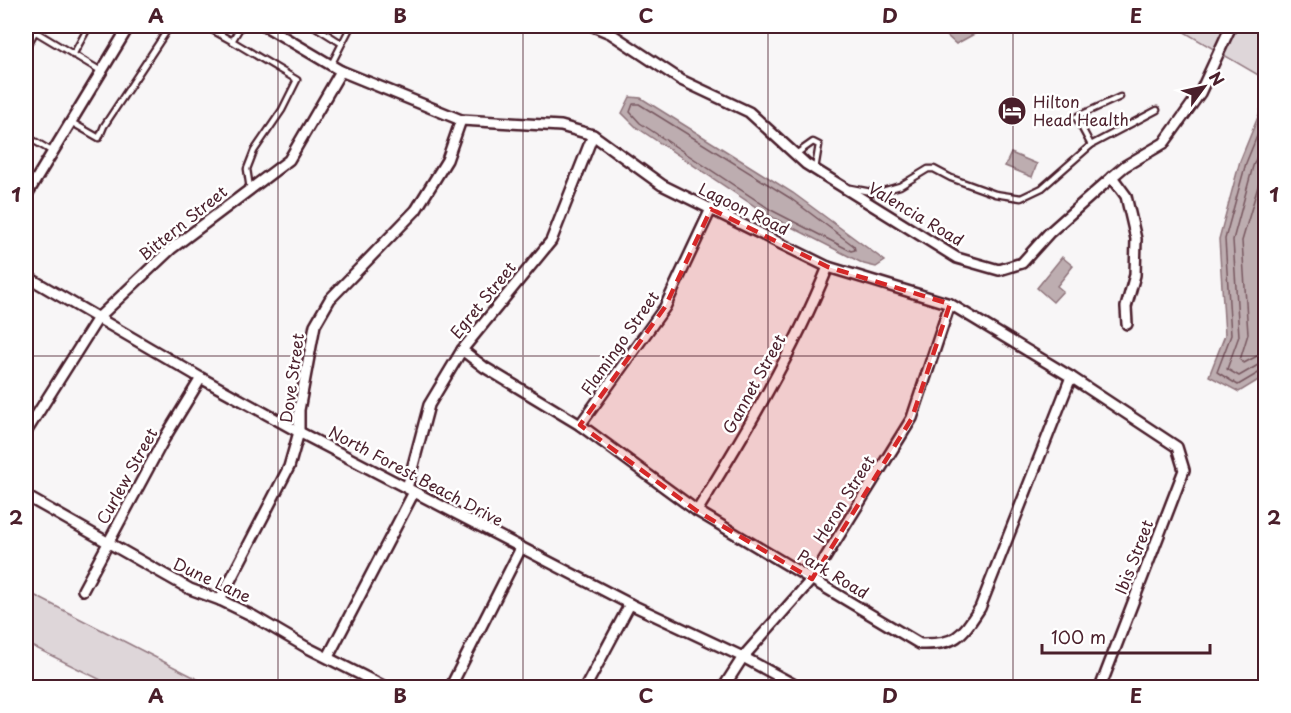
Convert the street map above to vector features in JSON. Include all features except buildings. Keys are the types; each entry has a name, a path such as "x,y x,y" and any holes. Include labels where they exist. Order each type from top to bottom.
{"street":[{"path":"26,196 129,26"},
{"name":"Lagoon Road","path":"265,26 341,71 461,120 561,126 593,135 662,185 828,267 950,304 1071,377 1177,447 1184,470"},
{"name":"Valencia Road","path":"593,26 610,33 681,80 749,112 815,169 957,258 999,270 1022,263 1049,233 1112,177 1125,166 1164,142 1200,93 1231,26"},
{"name":"Bittern Street","path":"26,432 98,318 171,249 289,160 341,71"},
{"name":"Dove Street","path":"220,600 288,467 299,432 299,410 315,325 330,299 416,210 447,160 461,120"},
{"name":"Egret Street","path":"328,657 410,490 429,405 462,350 551,241 593,135"},
{"path":"1112,177 1126,196 1136,239 1135,275 1125,307 1128,324"},
{"name":"Flamingo Street","path":"580,425 665,307 711,209"},
{"name":"Gannet Street","path":"697,511 772,386 803,325 828,267"},
{"name":"North Forest Beach Drive","path":"26,276 299,432 630,604 743,657 800,687"},
{"name":"Heron Street","path":"723,687 743,657 812,579 912,418 950,304"},
{"name":"Park Road","path":"462,350 484,367 580,425 697,511 920,644 942,644 963,634 980,608 1071,377"},
{"name":"Curlew Street","path":"83,590 164,439 201,378"},
{"name":"Ibis Street","path":"1100,687 1184,470"},
{"name":"Dune Lane","path":"26,496 190,589 253,616 306,647 387,687"},
{"path":"450,687 521,548"},
{"path":"585,687 630,604"}],"lane":[{"path":"26,26 101,71"},
{"path":"73,55 89,26"},
{"path":"70,122 99,138 104,126 170,26"},
{"path":"205,26 297,80 282,110 254,151 247,169 250,189"},
{"path":"232,41 241,26"},
{"path":"314,26 341,43"},
{"path":"331,65 351,26"},
{"path":"26,48 35,32"},
{"path":"1091,145 1076,117 1120,97"},
{"path":"843,187 876,193 900,186 928,169 934,169 951,178 995,194 1021,198 1042,188 1091,145 1157,110"},
{"path":"26,136 53,152"},
{"path":"796,154 813,142 819,145 815,169"}],"highlighted area":[{"path":"711,209 828,267 950,304 912,418 812,579 697,511 580,425 665,307"}],"shaded area":[{"path":"1174,26 1265,26 1265,79"},
{"path":"26,591 213,687 115,687 26,643"}],"water":[{"path":"936,26 989,26 956,44"},
{"path":"1265,89 1265,376 1239,392 1209,376 1225,335 1219,239 1240,161 1260,112"},
{"path":"630,97 641,98 793,193 885,261 876,267 864,264 768,215 636,127 622,113"},
{"path":"1011,153 1037,164 1032,177 1005,166"},
{"path":"1062,257 1073,266 1057,286 1063,291 1053,302 1037,288"}],"place":[{"name":"Hilton Head Health","path":"1012,111"}]}
